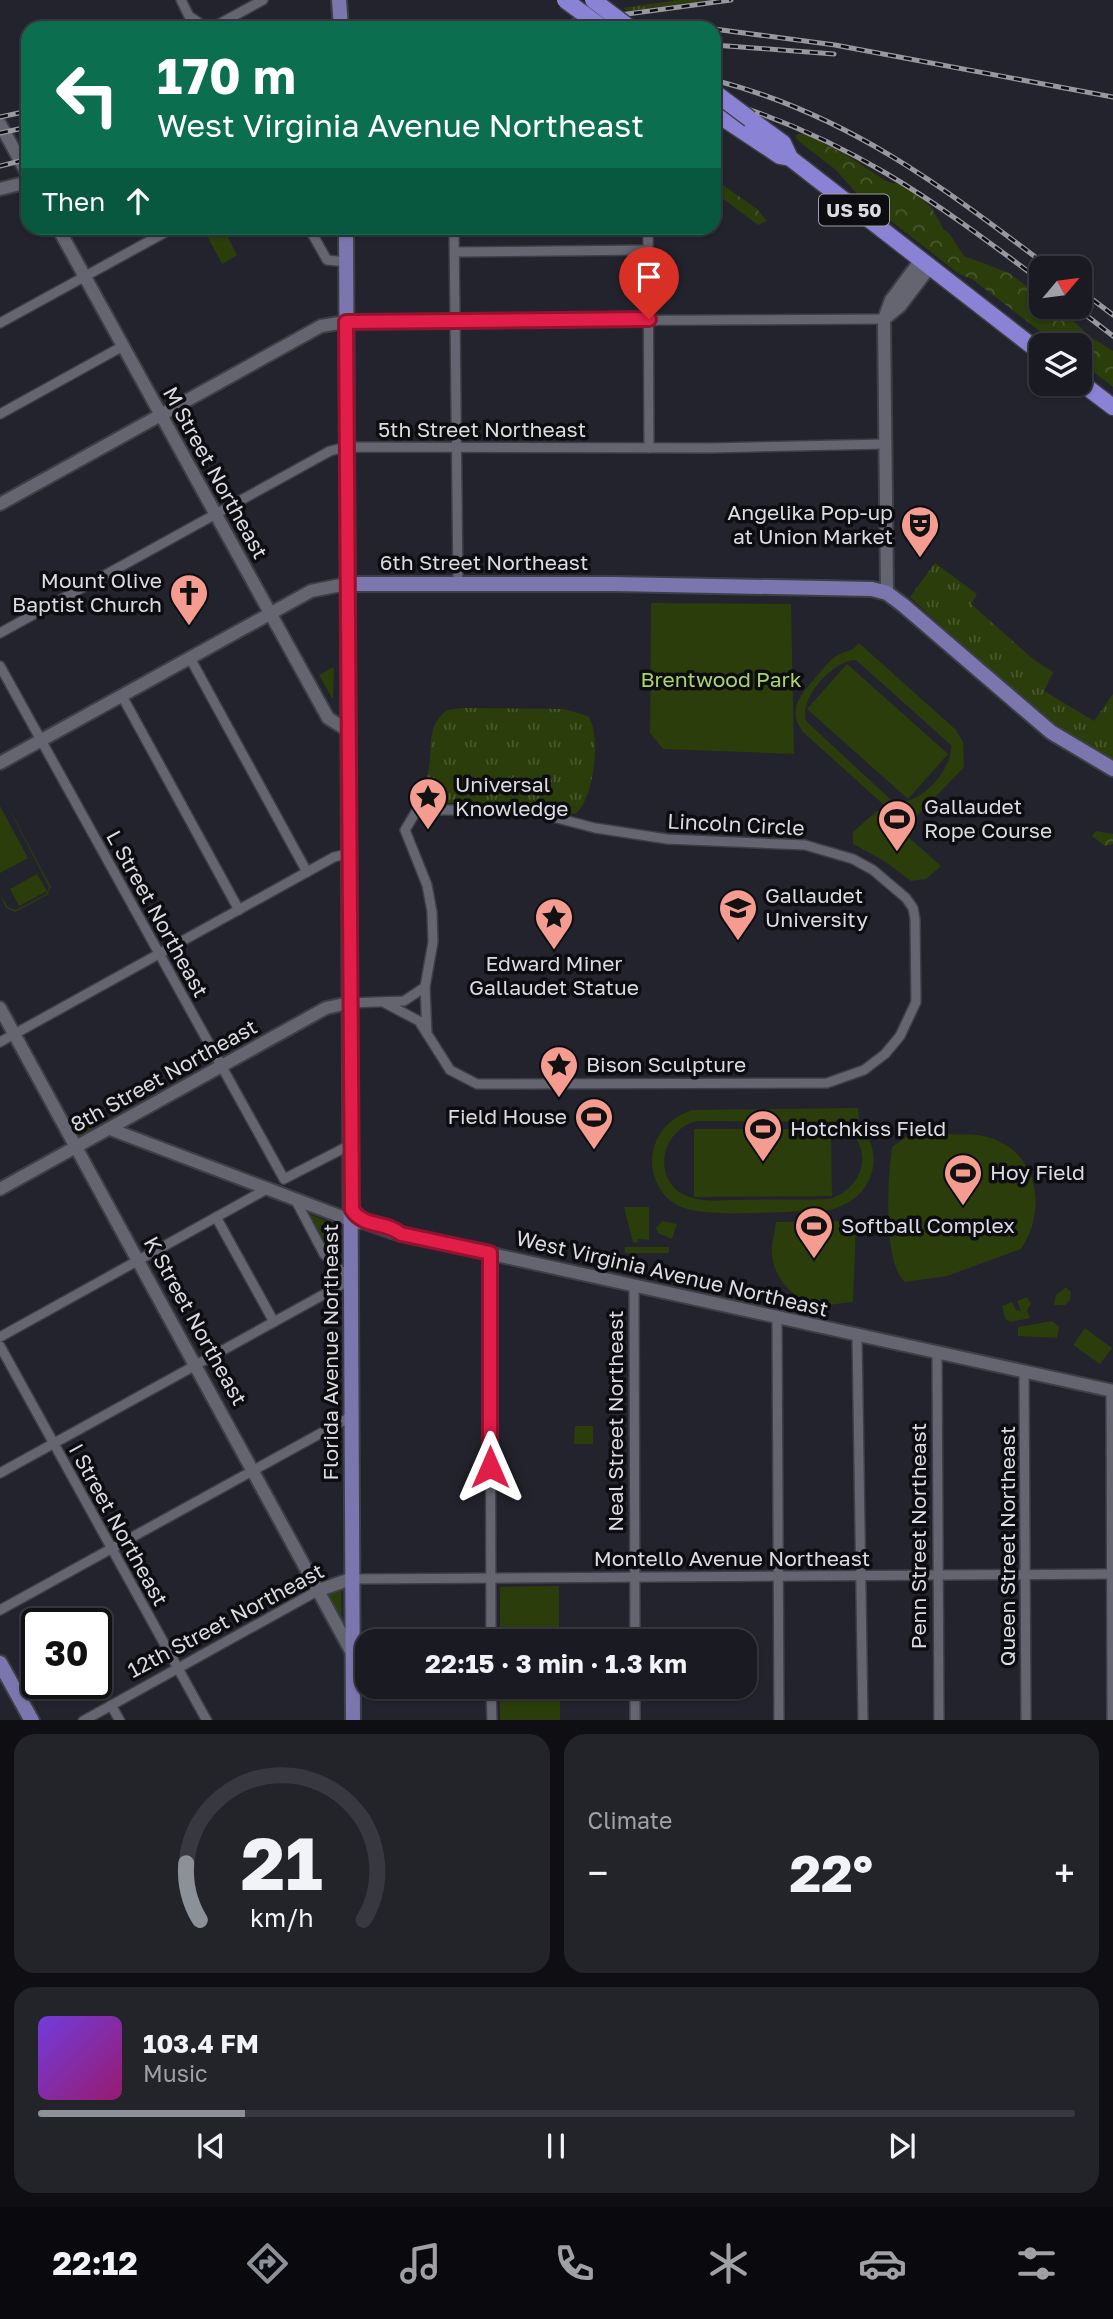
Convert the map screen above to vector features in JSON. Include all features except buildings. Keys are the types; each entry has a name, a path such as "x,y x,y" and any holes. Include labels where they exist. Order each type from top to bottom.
{"highway":[{"path":"565,0 594,21"},
{"path":"593,0 621,21"},
{"name":"US 50","path":"721,97 783,143 790,158"},
{"name":"US 50","path":"721,117 780,156 790,158 1029,344"},
{"path":"1092,391 1113,407"}],"main road":[{"path":"339,0 342,21"},
{"path":"344,21 346,0"},
{"name":"Florida Avenue Northeast","path":"346,235 353,1720"},
{"name":"6th Street Northeast","path":"346,584 614,584 872,589 887,593"},
{"path":"887,593 1052,733 1113,769"},
{"path":"351,1215 363,1221 397,1229 401,1234"},
{"path":"0,1663 32,1720"}],"street":[{"path":"181,0 189,16 196,21"},
{"path":"224,21 263,0"},
{"path":"0,124 21,162"},
{"path":"0,189 21,184"},
{"name":"M Street Northeast","path":"62,235 328,718 347,730"},
{"path":"0,323 160,235"},
{"path":"313,235 327,260 347,262"},
{"path":"454,235 458,584"},
{"path":"648,235 649,449"},
{"path":"455,252 648,250"},
{"path":"887,593 884,319 891,300 925,264"},
{"path":"0,503 321,326 346,322 884,319"},
{"path":"0,414 123,346"},
{"name":"5th Street Northeast","path":"0,633 215,514 331,452 346,447 649,449 885,444"},
{"name":"6th Street Northeast","path":"0,763 316,589 346,584"},
{"path":"190,658 307,872"},
{"name":"L Street Northeast","path":"0,666 284,1179 352,1144"},
{"path":"122,696 239,910"},
{"name":"Lincoln Circle","path":"385,1003 407,1012 427,1034 450,1070 477,1084 827,1083 864,1070 885,1054 900,1036 916,1002 915,919 906,898 886,880 853,859 830,850 771,842 667,839 594,828 526,810 417,810 405,830 427,885 432,912 433,942 425,987 427,1034"},
{"path":"0,1042 334,857 347,855"},
{"path":"349,1003 404,1001 425,987"},
{"name":"8th Street Northeast","path":"0,1189 326,1008 349,1003"},
{"name":"K Street Northeast","path":"0,1009 353,1654"},
{"path":"110,1129 265,1189 351,1215"},
{"path":"0,1337 265,1189"},
{"path":"0,1473 351,1280 324,1254 296,1200"},
{"path":"216,1217 274,1322"},
{"name":"West Virginia Avenue Northeast","path":"401,1234 1112,1391"},
{"path":"490,1253 491,1629"},
{"name":"Neal Street Northeast","path":"634,1285 635,1629"},
{"path":"776,1316 779,1720"},
{"path":"857,1335 863,1720"},
{"name":"I Street Northeast","path":"0,1346 207,1720"},
{"name":"Penn Street Northeast","path":"937,1352 939,1720"},
{"name":"Queen Street Northeast","path":"1024,1371 1026,1720"},
{"path":"1112,1391 1112,1720"},
{"path":"0,1609 352,1416"},
{"name":"Montello Avenue Northeast","path":"351,1579 1112,1574"},
{"name":"12th Street Northeast","path":"83,1720 319,1590 351,1579"},
{"path":"491,1699 492,1720"},
{"path":"635,1699 635,1720"},
{"path":"111,1705 120,1720"}],"green space":[{"path":"678,0 709,0 628,11 623,8"},
{"path":"797,134 805,134 843,153 886,181 905,186 931,207 964,256 1009,273 1029,288 1029,319 1071,319 1086,333 1042,333 972,279 959,274 859,196 836,170 796,139"},
{"path":"721,184 757,209 767,221 758,225 721,197"},
{"path":"207,235 227,235 237,255 222,264"},
{"path":"1092,338 1113,351 1113,387 1092,370"},
{"path":"935,563 977,594 971,604 1034,660 1053,672 1044,691 1094,721 1113,694 1113,763 1039,717 910,597"},
{"name":"Brentwood Park","path":"651,603 791,604 794,754 663,749 650,733"},
{"path":"859,643 956,730 963,742 964,767 916,817 909,811 897,811 884,805 803,732 798,724 796,709 806,689 833,658","holes":["856,660 951,745 950,755 940,776 921,794 900,802 890,799 806,721 805,712 813,692 828,673 838,666"]},
{"path":"847,664 948,754 908,799 807,709"},
{"path":"334,667 333,700 319,675"},
{"path":"564,709 588,716 595,737 594,767 582,807 575,814 528,803 422,803 419,799 428,771 433,729 447,710"},
{"path":"0,791 51,887 47,895 15,912 6,908 0,893 8,907 16,910 46,894 49,887"},
{"path":"0,806 28,858 0,873"},
{"name":"Gallaudet Rope Course","path":"878,810 941,866 926,879 911,881 884,861 853,844 853,832"},
{"path":"1096,831 1113,834 1113,844 1105,846 1092,836"},
{"path":"37,874 47,891 19,906 10,889"},
{"path":"858,1108 859,1119 855,1120 872,1146 872,1173 857,1196 844,1205 829,1210 714,1213 684,1208 663,1193 652,1168 652,1159 655,1143 662,1131 678,1116 692,1110","holes":["698,1121 837,1122 857,1140 862,1163 859,1175 852,1185 829,1199 698,1199 679,1192 665,1171 664,1158 674,1135 685,1126"]},
{"path":"73,1119 91,1126 92,1129 79,1136 71,1122"},
{"name":"Hotchkiss Field","path":"694,1129 831,1129 832,1196 694,1197"},
{"name":"Hoy Field","path":"909,1135 983,1136 1001,1142 1016,1153 1033,1181 1036,1198 1034,1216 1030,1233 1021,1249 947,1276 905,1282 893,1257 888,1218 892,1147"},
{"path":"624,1207 649,1207 649,1240 638,1239 637,1243 633,1242"},
{"path":"309,1214 339,1226 339,1259 333,1257"},
{"path":"662,1221 677,1224 672,1239 658,1233 656,1228"},
{"name":"Softball Complex","path":"851,1221 856,1226 853,1302 816,1304 789,1290 777,1274 772,1254 776,1222"},
{"path":"625,1247 669,1247 669,1253 625,1253"},
{"path":"1066,1287 1071,1292 1070,1300 1065,1305 1054,1305 1056,1295"},
{"path":"1027,1297 1031,1304 1027,1310 1030,1318 1011,1322 1005,1319 1002,1306 1012,1302 1016,1310 1021,1311 1017,1301"},
{"path":"1052,1321 1059,1327 1057,1338 1018,1336 1018,1327"},
{"path":"1085,1328 1112,1348 1100,1364 1073,1345"},
{"path":"575,1426 593,1426 593,1444 574,1444"},
{"path":"559,1586 559,1629 500,1629 500,1587"},
{"path":"339,1588 341,1590 342,1625 325,1594"},
{"path":"500,1699 560,1699 560,1720 500,1720"}],"railway":[{"path":"575,21 731,0"},
{"path":"721,30 835,45 1113,97"},
{"path":"721,46 834,54"},
{"path":"721,82 808,112 851,133 932,182 1034,256"},
{"path":"721,100 762,114 848,152 963,223 1029,272"},
{"path":"0,117 21,112"},
{"path":"0,133 21,128"},
{"path":"0,166 21,161"},
{"path":"1092,299 1113,315"},
{"path":"1091,319 1113,336"}],"place":[{"name":"Angelika Pop-up at Union Market","path":"920,559"},
{"name":"Mount Olive Baptist Church","path":"189,627"},
{"name":"Universal Knowledge","path":"428,831"},
{"name":"Gallaudet Rope Course","path":"897,853"},
{"name":"Gallaudet University","path":"738,942"},
{"name":"Edward Miner Gallaudet Statue","path":"554,951"},
{"name":"Bison Sculpture","path":"559,1099"},
{"name":"Field House","path":"594,1151"},
{"name":"Hotchkiss Field","path":"763,1163"},
{"name":"Hoy Field","path":"963,1207"},
{"name":"Softball Complex","path":"814,1260"}],"route":[{"path":"490,1467 490,1253 401,1234 397,1229 363,1221 352,1210 347,855 346,322 649,319"}]}
